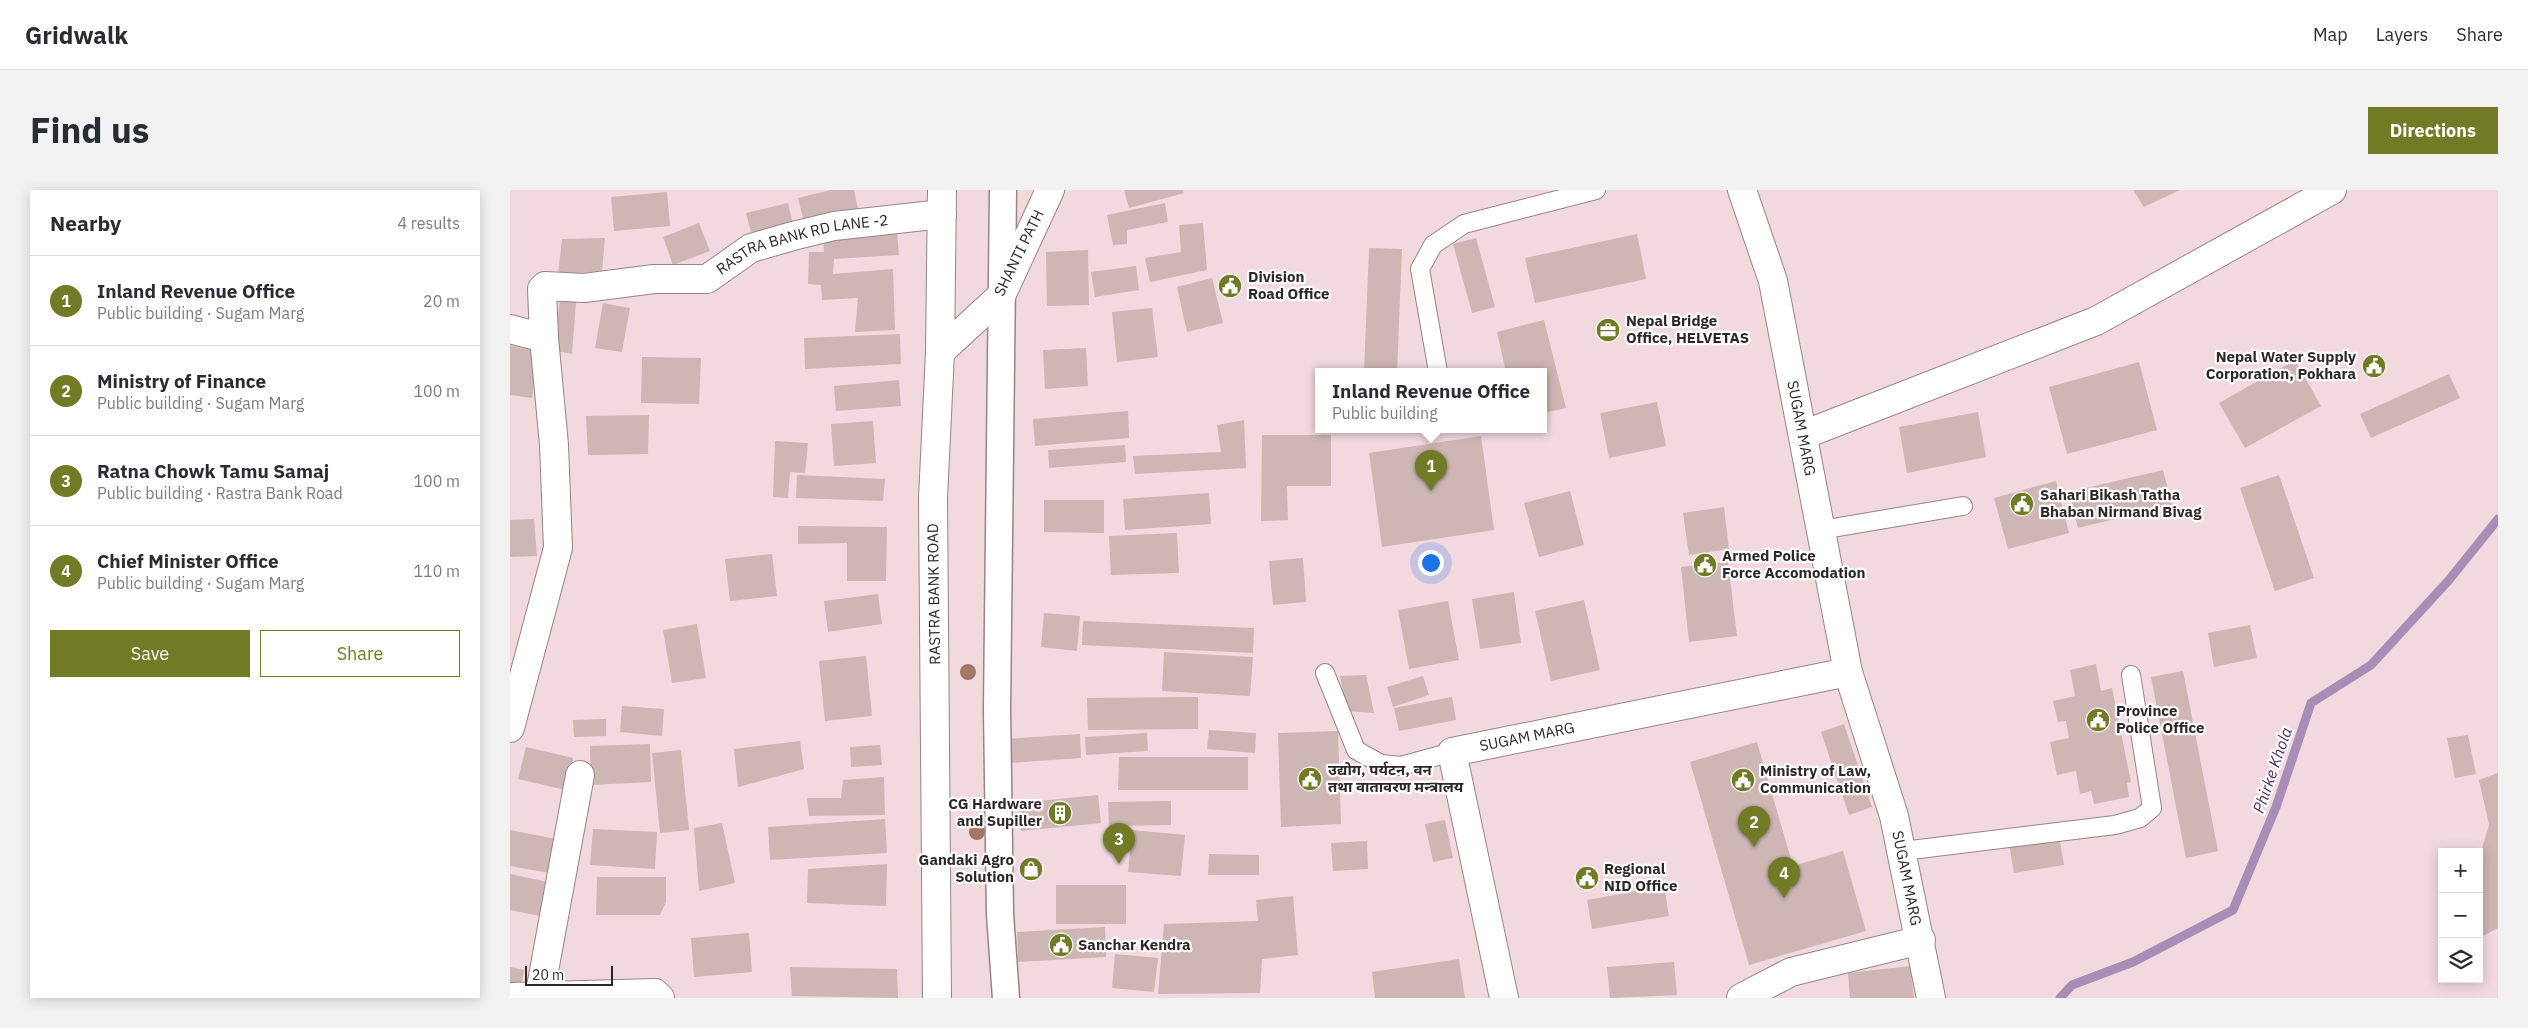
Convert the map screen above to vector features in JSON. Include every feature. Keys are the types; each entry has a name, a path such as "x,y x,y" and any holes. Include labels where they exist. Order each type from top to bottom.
{"street":[{"path":"1003,190 997,709 1000,914 1006,998"},
{"name":"SHANTI PATH","path":"940,352 1001,296 1050,190"},
{"name":"SUGAM MARG","path":"1742,190 1773,281 1848,672 1903,851 1931,998"},
{"path":"1803,434 2096,321 2332,190"},
{"name":"RASTRA BANK RD LANE -2","path":"544,338 542,290 545,286 584,288 654,279 707,279 751,248 834,226 942,202"},
{"name":"RASTRA BANK ROAD","path":"937,998 933,498 940,352 942,202"},
{"path":"510,329 544,338 554,445 558,548 510,728"},
{"name":"SUGAM MARG","path":"1452,752 1848,672"},
{"path":"1452,752 1504,998"},
{"path":"539,997 580,775"},
{"name":"SUGAM MARG","path":"1741,998 1791,972 1921,940"},
{"path":"510,997 655,993 660,998"}],"lane":[{"path":"1437,368 1420,268 1432,245 1464,224 1596,190"},
{"path":"1821,530 1963,506"},
{"path":"1325,673 1356,750 1381,764 1401,766 1452,752"},
{"path":"1903,851 2115,825 2140,818 2152,808 2131,675"}],"building":[{"path":"831,190 854,190 859,213 805,226 798,198"},
{"path":"1124,190 1183,190 1184,193 1129,208"},
{"path":"2133,190 2180,190 2144,207"},
{"path":"667,192 670,226 614,231 611,197"},
{"path":"788,203 795,234 754,244 746,213"},
{"path":"1165,203 1168,222 1127,230 1127,244 1113,245 1107,215"},
{"path":"699,223 710,251 673,265 663,237"},
{"path":"1203,223 1207,270 1150,282 1145,258 1181,252 1179,225"},
{"path":"897,231 899,255 834,259 833,274 893,269 895,330 855,332 858,298 822,300 821,285 808,284 809,252 824,252 823,235"},
{"path":"1637,234 1646,279 1535,303 1525,258"},
{"path":"605,238 602,271 558,275 562,239"},
{"path":"1476,238 1495,307 1472,313 1453,244"},
{"path":"1369,248 1402,249 1397,368 1364,368"},
{"path":"1088,250 1089,305 1047,306 1046,252"},
{"path":"1136,266 1139,290 1095,297 1091,272"},
{"path":"1212,278 1223,323 1187,332 1177,287"},
{"path":"560,300 576,302 572,354 553,350"},
{"path":"603,303 630,308 622,352 595,348"},
{"path":"1152,308 1158,357 1117,362 1112,312"},
{"path":"1544,320 1566,408 1547,412 1547,368 1505,368 1497,332"},
{"path":"900,334 901,364 805,369 804,338"},
{"path":"510,345 539,352 532,398 510,395"},
{"path":"1086,348 1088,386 1045,389 1043,350"},
{"path":"642,357 701,358 699,404 641,403"},
{"path":"2295,360 2321,406 2245,448 2219,403"},
{"path":"2139,362 2157,430 2067,454 2049,387"},
{"path":"2449,374 2460,398 2371,438 2360,414"},
{"path":"899,380 901,406 836,411 834,386"},
{"path":"1657,402 1666,446 1609,458 1600,413"},
{"path":"1128,411 1129,438 1035,446 1033,419"},
{"path":"1978,412 1986,457 1907,473 1899,427"},
{"path":"649,415 648,454 588,455 586,416"},
{"path":"1244,420 1246,468 1135,474 1133,456 1221,452 1217,425"},
{"path":"873,421 876,463 834,466 831,424"},
{"path":"1262,435 1331,435 1331,486 1287,486 1288,520 1261,521"},
{"path":"1481,436 1494,530 1382,547 1369,453"},
{"path":"775,441 808,443 805,473 790,472 788,498 773,497"},
{"path":"1125,445 1126,462 1049,468 1048,450"},
{"path":"2163,470 2172,505 2078,528 2069,492"},
{"path":"797,475 885,479 883,501 796,498"},
{"path":"2279,475 2314,578 2275,591 2240,488"},
{"path":"2056,481 2069,533 2008,549 1994,498"},
{"path":"1570,491 1584,545 1539,557 1524,503"},
{"path":"1209,493 1211,524 1125,530 1123,499"},
{"path":"1044,500 1104,500 1104,533 1044,532"},
{"path":"1724,507 1729,549 1689,555 1683,513"},
{"path":"534,519 537,556 510,557 510,520"},
{"path":"798,526 887,527 886,581 847,581 847,543 798,544"},
{"path":"1177,533 1179,573 1111,575 1109,536"},
{"path":"772,554 777,596 730,601 725,559"},
{"path":"1303,558 1306,602 1273,605 1269,561"},
{"path":"1728,562 1737,636 1689,642 1681,567"},
{"path":"1514,592 1521,643 1480,649 1472,599"},
{"path":"878,594 882,624 828,632 824,601"},
{"path":"1584,600 1600,670 1551,681 1535,611"},
{"path":"1448,601 1459,660 1409,669 1398,610"},
{"path":"1044,613 1080,616 1077,651 1041,647"},
{"path":"1083,621 1254,628 1253,653 1082,645"},
{"path":"697,624 706,678 672,683 663,630"},
{"path":"2250,625 2257,658 2214,667 2208,633"},
{"path":"1164,652 1253,657 1250,696 1162,691"},
{"path":"866,656 872,716 825,721 819,661"},
{"path":"2096,664 2101,691 2112,688 2131,782 2127,783 2129,797 2094,804 2091,791 2080,794 2076,771 2057,775 2050,742 2069,738 2066,721 2058,722 2053,701 2075,696 2070,670"},
{"path":"2183,671 2218,851 2186,858 2151,677"},
{"path":"1366,675 1374,713 1347,711 1340,676"},
{"path":"1423,676 1429,695 1393,707 1387,687"},
{"path":"1198,697 1198,729 1088,730 1087,698"},
{"path":"1452,697 1456,720 1399,731 1394,708"},
{"path":"622,706 664,709 662,736 620,732"},
{"path":"606,719 606,736 574,737 573,720"},
{"path":"1844,724 1872,807 1849,815 1821,732"},
{"path":"1209,730 1256,733 1255,753 1207,749"},
{"name":"उद्योग, पर्यटन, वन तथा वातावरण मन्त्रालय","path":"1338,731 1341,824 1281,827 1278,733"},
{"path":"1147,733 1148,751 1086,755 1085,737"},
{"name":"CG Hardware and Supiller","path":"1080,734 1081,758 1008,763 1006,739"},
{"path":"2468,735 2476,774 2455,778 2447,738"},
{"path":"800,741 804,769 738,787 734,749"},
{"path":"1757,742 1793,866 1843,851 1866,931 1749,965 1690,762"},
{"path":"650,744 651,782 591,785 590,746"},
{"path":"880,745 882,765 851,767 850,747"},
{"path":"526,747 573,758 565,790 518,779"},
{"path":"681,750 689,830 660,833 652,753"},
{"path":"1119,757 1248,757 1248,790 1118,790"},
{"path":"2498,773 2498,928 2483,936 2482,848 2489,825 2479,780"},
{"path":"884,777 885,815 809,816 807,798 841,798 843,780"},
{"name":"CG Hardware and Supiller","path":"1098,795 1101,823 1021,831 1019,803"},
{"path":"1171,801 1171,825 1109,826 1108,802"},
{"path":"885,819 887,853 770,860 768,827"},
{"path":"1445,820 1453,858 1433,862 1425,824"},
{"path":"722,823 735,883 699,891 694,828"},
{"path":"593,829 657,832 655,869 590,865"},
{"path":"510,830 561,840 555,874 510,866"},
{"path":"1132,830 1185,835 1181,876 1128,872"},
{"path":"2059,836 2064,865 2014,873 2009,844"},
{"path":"1367,841 1368,869 1333,871 1331,843"},
{"path":"1209,854 1259,855 1259,875 1208,875"},
{"path":"887,864 886,906 807,903 808,869"},
{"path":"510,874 548,882 540,916 510,910"},
{"path":"597,877 666,877 666,902 660,915 596,915"},
{"path":"1056,885 1126,885 1126,924 1056,924"},
{"path":"1664,886 1669,916 1592,929 1587,900"},
{"path":"1293,896 1298,955 1262,959 1260,993 1158,994 1164,924 1258,921 1256,900"},
{"name":"Sanchar Kendra","path":"1105,927 1106,957 1018,962 1017,932"},
{"path":"749,933 752,972 694,977 691,938"},
{"path":"1115,954 1158,958 1154,992 1112,988"},
{"path":"1459,959 1465,998 1375,998 1372,972"},
{"path":"1674,962 1677,995 1610,998 1607,967"},
{"path":"1910,966 1914,998 1850,998 1848,973"},
{"path":"510,967 524,970 520,992 510,990"},
{"path":"790,967 897,969 898,998 792,996"}],"waterway":[{"name":"Phirke Khola","path":"2060,998 2072,985 2133,962 2233,910 2276,807 2311,703 2371,665 2449,580 2498,519"}],"place":[{"name":"Division Road Office","path":"1230,286"},
{"name":"Nepal Bridge Office, HELVETAS","path":"1608,330"},
{"name":"Nepal Water Supply Corporation, Pokhara","path":"2374,366"},
{"name":"Inland Revenue Office","path":"1431,491"},
{"name":"Sahari Bikash Tatha Bhaban Nirmand Bivag","path":"2022,504"},
{"name":"Armed Police Force Accomodation","path":"1705,565"},
{"name":"Province Police Office","path":"2098,720"},
{"name":"उद्योग, पर्यटन, वन तथा वातावरण मन्त्रालय","path":"1310,779"},
{"name":"Ministry of Law, Communication","path":"1743,780"},
{"name":"CG Hardware and Supiller","path":"1060,813"},
{"name":"Ministry of Finance","path":"1754,847"},
{"name":"Ratna Chowk Tamu Samaj","path":"1119,864"},
{"name":"Gandaki Agro Solution","path":"1031,869"},
{"name":"Regional NID Office","path":"1587,878"},
{"name":"Chief Minister Office","path":"1784,898"},
{"name":"Sanchar Kendra","path":"1061,945"}]}
